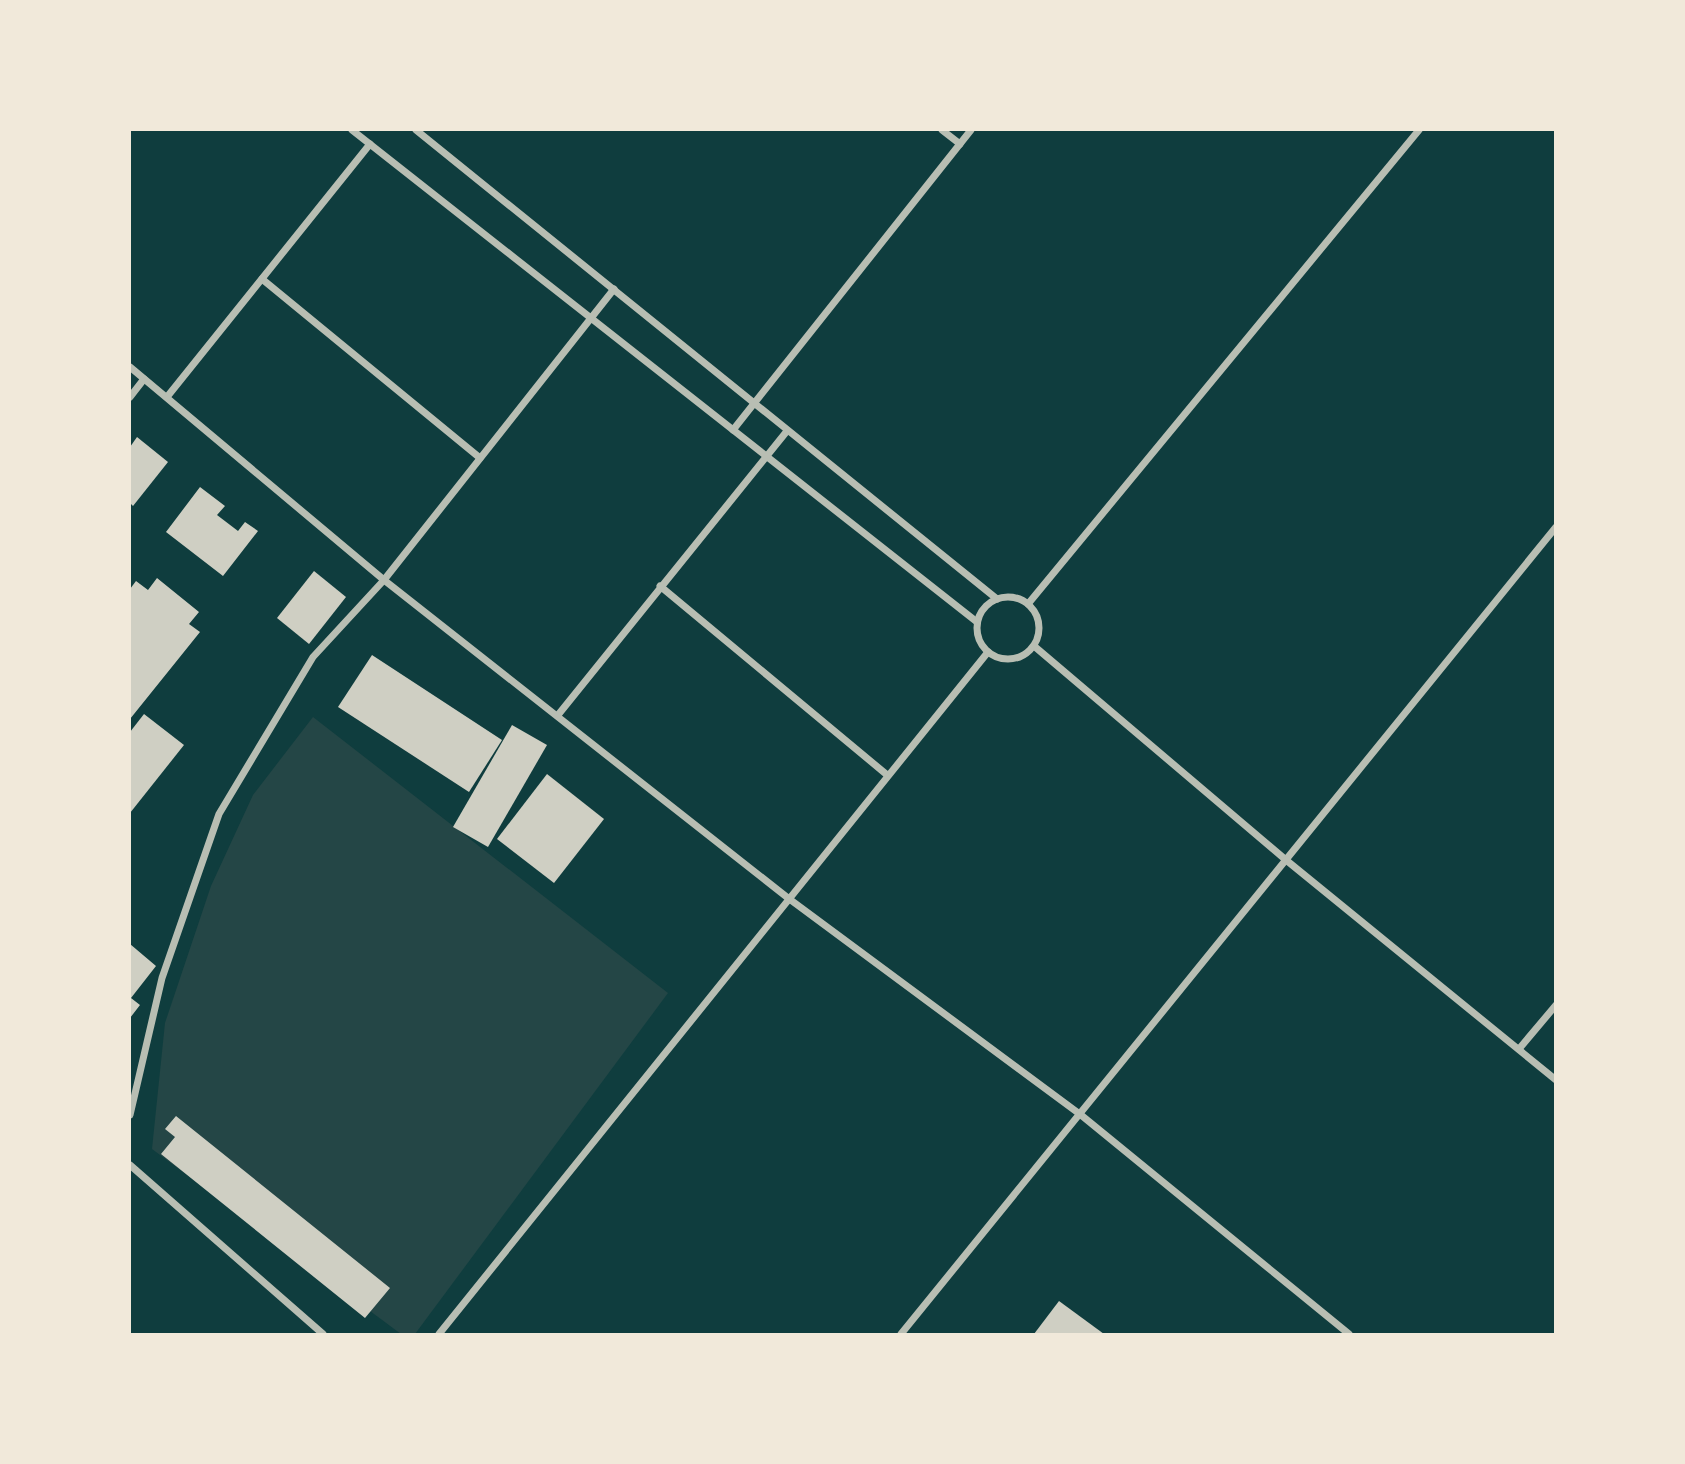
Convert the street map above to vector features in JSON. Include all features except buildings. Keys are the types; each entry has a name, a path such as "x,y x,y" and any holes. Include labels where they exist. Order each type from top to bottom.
{"street":[{"path":"352,130 978,622"},
{"path":"416,130 998,599"},
{"path":"942,130 960,144"},
{"path":"733,430 971,130"},
{"path":"1028,604 1419,130"},
{"path":"166,397 370,144"},
{"path":"262,279 480,458"},
{"path":"130,1115 162,978 219,814 313,657 384,580 614,289"},
{"path":"130,367 384,580 788,898 1081,1115 1349,1335"},
{"path":"130,397 144,379"},
{"path":"558,715 787,430"},
{"path":"901,1335 1556,527"},
{"path":"660,586 887,774"},
{"path":"1014,597 1028,604 1039,624 1034,646 1018,657 1009,659 988,652 978,634 981,612 998,599 1014,597"},
{"path":"1034,646 1286,860 1556,1080"},
{"path":"439,1335 887,774 988,652"},
{"path":"1519,1049 1556,1005"},
{"path":"130,1165 323,1335"}],"shaded area":[{"path":"313,717 668,993 415,1334 401,1334 152,1149 165,1023 211,886 253,795"}]}
